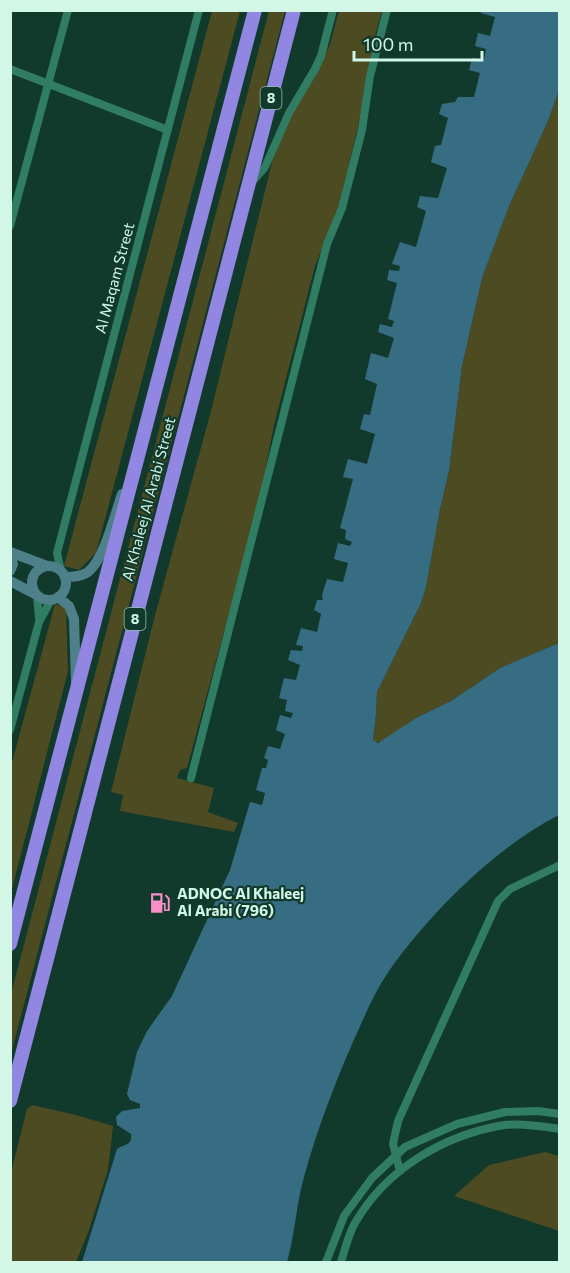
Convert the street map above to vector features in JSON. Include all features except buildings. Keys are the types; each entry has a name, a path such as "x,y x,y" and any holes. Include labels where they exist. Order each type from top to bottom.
{"highway":[{"name":"Al Khaleej Al Arabi Street","path":"10,944 255,10"},
{"name":"Al Khaleej Al Arabi Street","path":"10,1101 294,10"}],"main road":[{"path":"10,554 48,566 62,574 83,575 93,567 102,551 123,492 134,477"},
{"path":"10,554 13,564 10,571"},
{"path":"36,595 32,585 33,576 38,569 48,566"},
{"path":"10,581 44,599 54,598 63,592 65,585 62,574"},
{"path":"54,598 69,606 74,620 76,693"}],"street":[{"path":"10,226 68,10"},
{"name":"Al Maqam Street","path":"48,566 57,553 199,10"},
{"path":"248,186 265,167 289,113 315,69 325,44 333,10"},
{"path":"191,778 325,251 345,194 362,130 370,76 387,10"},
{"path":"10,69 168,130"},
{"name":"Al Maqam Street","path":"57,553 62,574"},
{"path":"36,595 39,622"},
{"path":"10,730 39,622 54,598"},
{"path":"400,1171 393,1144 398,1121 498,901 510,889 560,865"},
{"path":"326,1263 344,1216 372,1178 405,1147 457,1124 505,1113 538,1111 560,1114"},
{"path":"341,1263 354,1225 378,1191 400,1171 438,1146 506,1125 560,1129"}],"shaded area":[{"path":"212,11 240,11 96,553 79,570 64,566"},
{"path":"269,11 285,11 11,1054 11,994"},
{"path":"339,11 382,11 362,111 339,205 315,266 274,425 260,498 187,768 180,770 177,778 214,788 208,812 238,823 234,832 120,811 123,795 111,792 154,619 211,411 272,162 284,126 314,78 330,44"},
{"path":"559,90 559,643 500,668 451,701 416,718 384,740 375,743 373,740 377,692 421,603 426,587 449,471 462,366 482,278 509,206 548,121"},
{"path":"55,604 66,607 68,671 11,893 11,766"},
{"path":"32,1105 113,1126 108,1170 76,1262 11,1262 11,1172 27,1109"},
{"path":"545,1152 559,1156 559,1231 454,1196 489,1165"}],"water":[{"path":"481,11 559,11 559,90 548,121 509,206 482,278 462,366 449,471 426,587 421,603 377,692 373,740 378,743 416,718 451,701 500,668 559,643 559,815 512,844 466,883 405,949 385,977 353,1042 322,1119 301,1188 287,1262 82,1262 117,1149 131,1141 131,1134 117,1125 116,1117 122,1111 140,1108 140,1104 130,1100 127,1094 137,1052 147,1031 172,996 230,870 250,802 262,805 265,793 256,790 262,768 266,768 268,760 264,758 268,746 280,749 285,734 276,730 280,715 291,718 293,713 285,711 287,700 279,698 284,678 296,680 300,665 288,660 291,650 302,651 303,646 296,645 301,628 317,632 321,614 314,610 317,600 323,600 322,595 327,579 343,582 348,563 334,559 338,543 350,546 352,542 345,539 346,530 340,528 353,479 343,477 348,459 367,464 375,434 360,429 364,414 370,415 377,384 365,379 371,353 388,358 394,338 378,332 380,324 392,327 394,321 388,319 397,283 387,280 389,270 399,271 400,266 392,264 400,242 416,247 426,211 417,207 420,196 438,198 447,168 431,162 435,146 441,145 448,118 439,114 442,104 455,102 458,97 474,97 480,73 469,70 472,58 484,60 486,49 475,46 478,33 490,36 495,17 481,13"}],"place":[{"name":"ADNOC Al Khaleej Al Arabi (796)","path":"160,903"}]}
